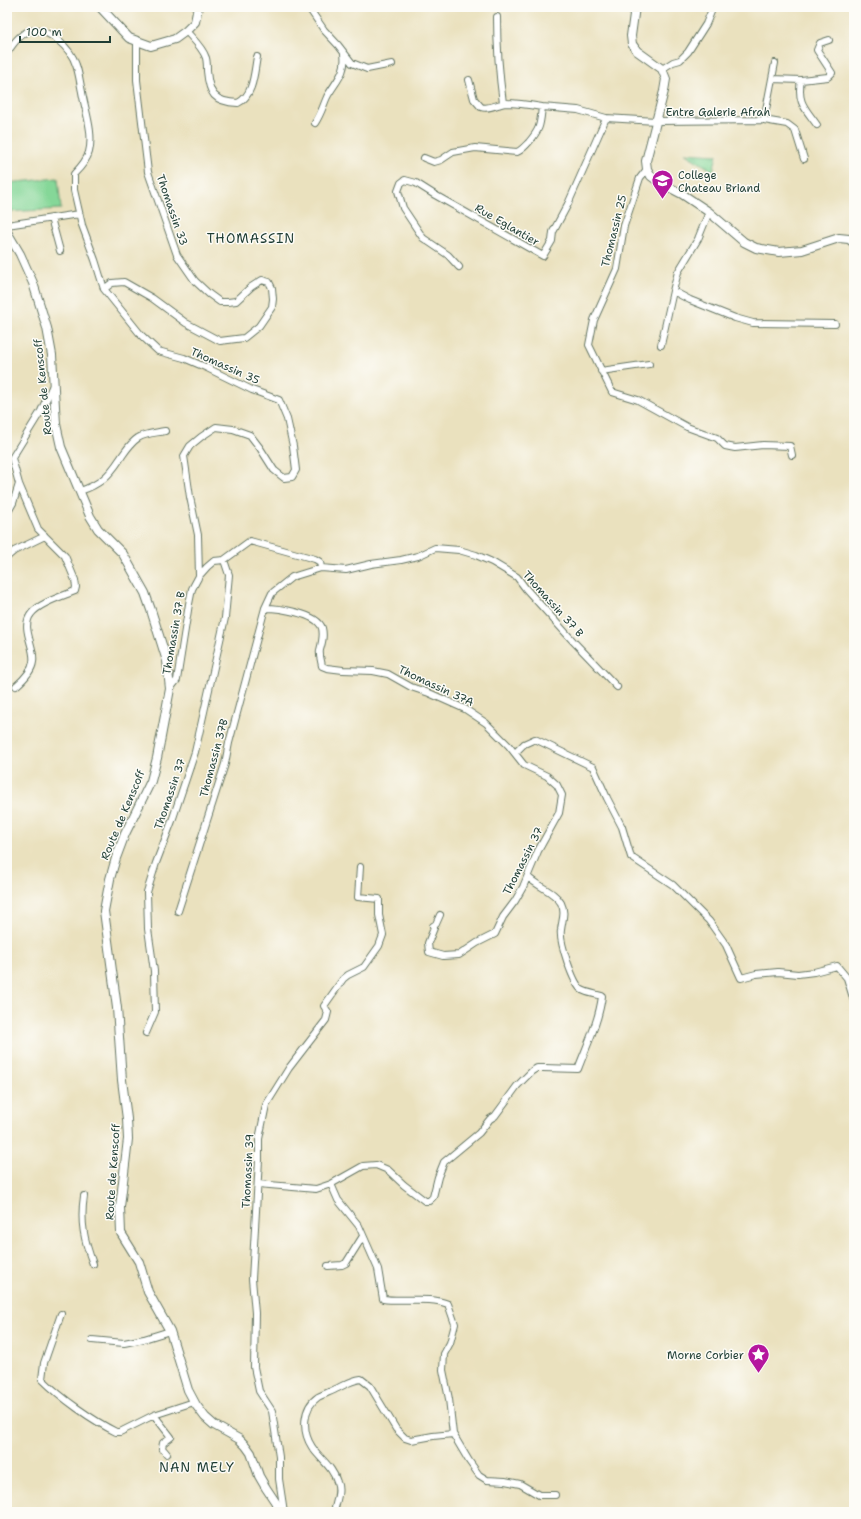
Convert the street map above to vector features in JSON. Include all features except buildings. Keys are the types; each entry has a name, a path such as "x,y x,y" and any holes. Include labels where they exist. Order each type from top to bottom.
{"main road":[{"path":"100,7 129,38 151,46 175,39 186,31 195,22 198,7"},
{"path":"634,7 631,36 632,44 637,51 662,69"},
{"name":"Thomassin 25","path":"647,169 646,161 666,79 662,69"},
{"path":"647,169 659,182 682,194 709,212 744,242 756,248 779,252 802,250 839,238 849,239 854,242"},
{"name":"Route de Kenscoff","path":"7,232 20,254 33,283 47,328 52,355 56,424 61,447 90,516 98,530 123,554 145,592 152,610 167,661 170,689 158,758 152,781 116,858 110,879 104,911 117,1008 122,1080 127,1119 128,1139 120,1207 121,1233 138,1262 148,1292 170,1331 188,1390 194,1402 205,1417 214,1425 239,1439 246,1446 251,1453 259,1476 283,1512"}],"street":[{"path":"310,7 311,11 324,30 352,63 367,69 392,64"},
{"path":"662,69 673,62 680,60 688,52 706,24 713,7"},
{"path":"497,17 499,78 504,103"},
{"name":"Thomassin 35","path":"7,53 13,44 24,33 31,30 52,36 65,46 76,64 90,128 89,152 82,167 74,174 74,190 82,225 96,260 104,289 141,334 158,351 184,358 252,390 279,400 287,418 296,470 292,477 284,478 274,470 250,435 233,429 216,427 200,437 190,446 184,456 190,497 198,535 198,576"},
{"path":"186,31 206,58 208,84 212,94 221,101 238,103 247,96 251,86 257,57"},
{"path":"772,79 802,80 828,77 831,75 832,73 817,50 820,43 829,40"},
{"name":"Thomassin 33","path":"104,289 112,283 124,282 152,298 186,323 220,340 244,338 259,326 272,307 272,288 269,282 262,280 236,301 220,302 195,281 177,255 148,172 137,80 137,41"},
{"path":"315,122 321,113 329,93 342,73 346,63 344,52"},
{"path":"764,120 775,63"},
{"path":"469,80 474,99 481,107 488,108 504,103 512,103 578,110 606,118 656,121"},
{"path":"802,80 800,96 804,106 817,125"},
{"path":"424,158 434,162 441,160 453,152 475,148 517,152 522,150 538,132 541,122 542,107"},
{"name":"Rue Eglantier","path":"459,267 448,255 428,242 414,224 403,208 398,191 401,183 406,180 416,183 543,256 552,241 553,232 568,204 606,118"},
{"name":"Entre Galerie Afrah","path":"656,121 764,120 787,124 795,130 804,159"},
{"name":"Thomassin 25","path":"601,371 589,345 594,320 617,269 624,226 640,178 647,169"},
{"path":"661,345 678,272 698,239 709,212"},
{"path":"7,225 79,214"},
{"path":"51,218 60,250"},
{"path":"673,291 713,309 752,323 835,324"},
{"path":"649,364 601,371 612,392 638,400 687,427 717,438 725,446 735,448 790,446 792,455"},
{"path":"16,686 24,680 33,661 27,625 31,614 43,605 75,591 76,587 75,580 65,556 38,529 19,484 12,458 41,411 54,384"},
{"path":"80,491 93,487 101,482 137,438 143,435 165,431"},
{"path":"7,511 13,503 19,484"},
{"path":"7,557 14,551 45,536"},
{"name":"Thomassin 37 B","path":"170,689 177,680 192,589 198,576 206,566 214,561 224,560 250,541 315,559 320,562 321,568 346,570 371,564 402,560 418,556 435,548 459,550 476,555 492,562 518,577 526,589 617,687"},
{"name":"Thomassin 37","path":"146,1033 155,1012 154,971 148,929 147,892 195,752 225,618 230,576 224,560"},
{"path":"265,608 272,593 292,577 321,568"},
{"name":"Thomassin 37A","path":"265,608 277,608 308,616 318,623 322,628 323,642 320,650 322,666 343,670 373,671 388,674 410,687 465,709 486,723 515,753"},
{"name":"Thomassin 37B","path":"178,911 225,764 229,743 265,608"},
{"path":"515,753 524,744 535,739 593,767 622,827 631,857 673,885 709,921 726,945 741,978 756,974 778,972 798,974 814,972 837,966 847,978 854,1001"},
{"name":"Thomassin 37","path":"440,916 436,924 433,926 434,928 428,943 429,952 443,956 460,955 477,943 495,934 503,917 515,901 528,877 529,870 538,851 559,813 562,795 557,785 547,776 524,765 515,753"},
{"name":"Thomassin 39","path":"283,1512 279,1479 279,1457 272,1411 259,1391 254,1367 255,1313 252,1279 258,1184 258,1139 266,1105 290,1068 326,1020 328,1012 324,1006 343,979 364,967 379,946 383,934 379,915 379,899 358,897 360,867"},
{"path":"258,1184 316,1189 331,1184 363,1166 376,1164 388,1170 404,1185 425,1201 429,1201 433,1197 438,1177 444,1162 479,1133 490,1119 495,1116 517,1086 532,1071 537,1068 578,1069 600,1011 602,996 584,991 579,987 565,955 562,943 560,931 564,916 560,903 555,896 535,884 528,877"},
{"path":"331,1184 338,1200 359,1226 378,1269 383,1298 397,1300 440,1300 448,1304 455,1324 450,1343 444,1354 443,1370 449,1399 453,1434 468,1461 479,1475 487,1480 520,1484 539,1495 555,1495"},
{"path":"84,1196 82,1208 83,1235 93,1264"},
{"path":"328,1266 342,1265 346,1263 363,1236"},
{"path":"61,1314 44,1363 42,1379 55,1391 107,1427 116,1432 154,1415 194,1402"},
{"path":"92,1340 124,1343 170,1331"},
{"path":"334,1512 339,1491 338,1482 332,1471 311,1447 306,1432 305,1419 308,1408 317,1398 352,1380 361,1379 370,1386 396,1429 405,1438 411,1440 453,1434"},
{"path":"154,1415 171,1437 163,1443 162,1448 167,1454"}],"green space":[{"path":"684,153 717,155 713,171"},
{"path":"58,178 61,209 7,212 7,183"}],"place":[{"name":"College Chateau Briand","path":"663,200"},
{"name":"Morne Corbier","path":"759,1374"}],"district":[{"name":"THOMASSIN","path":"251,238"},
{"name":"NAN MELY","path":"197,1467"}]}
